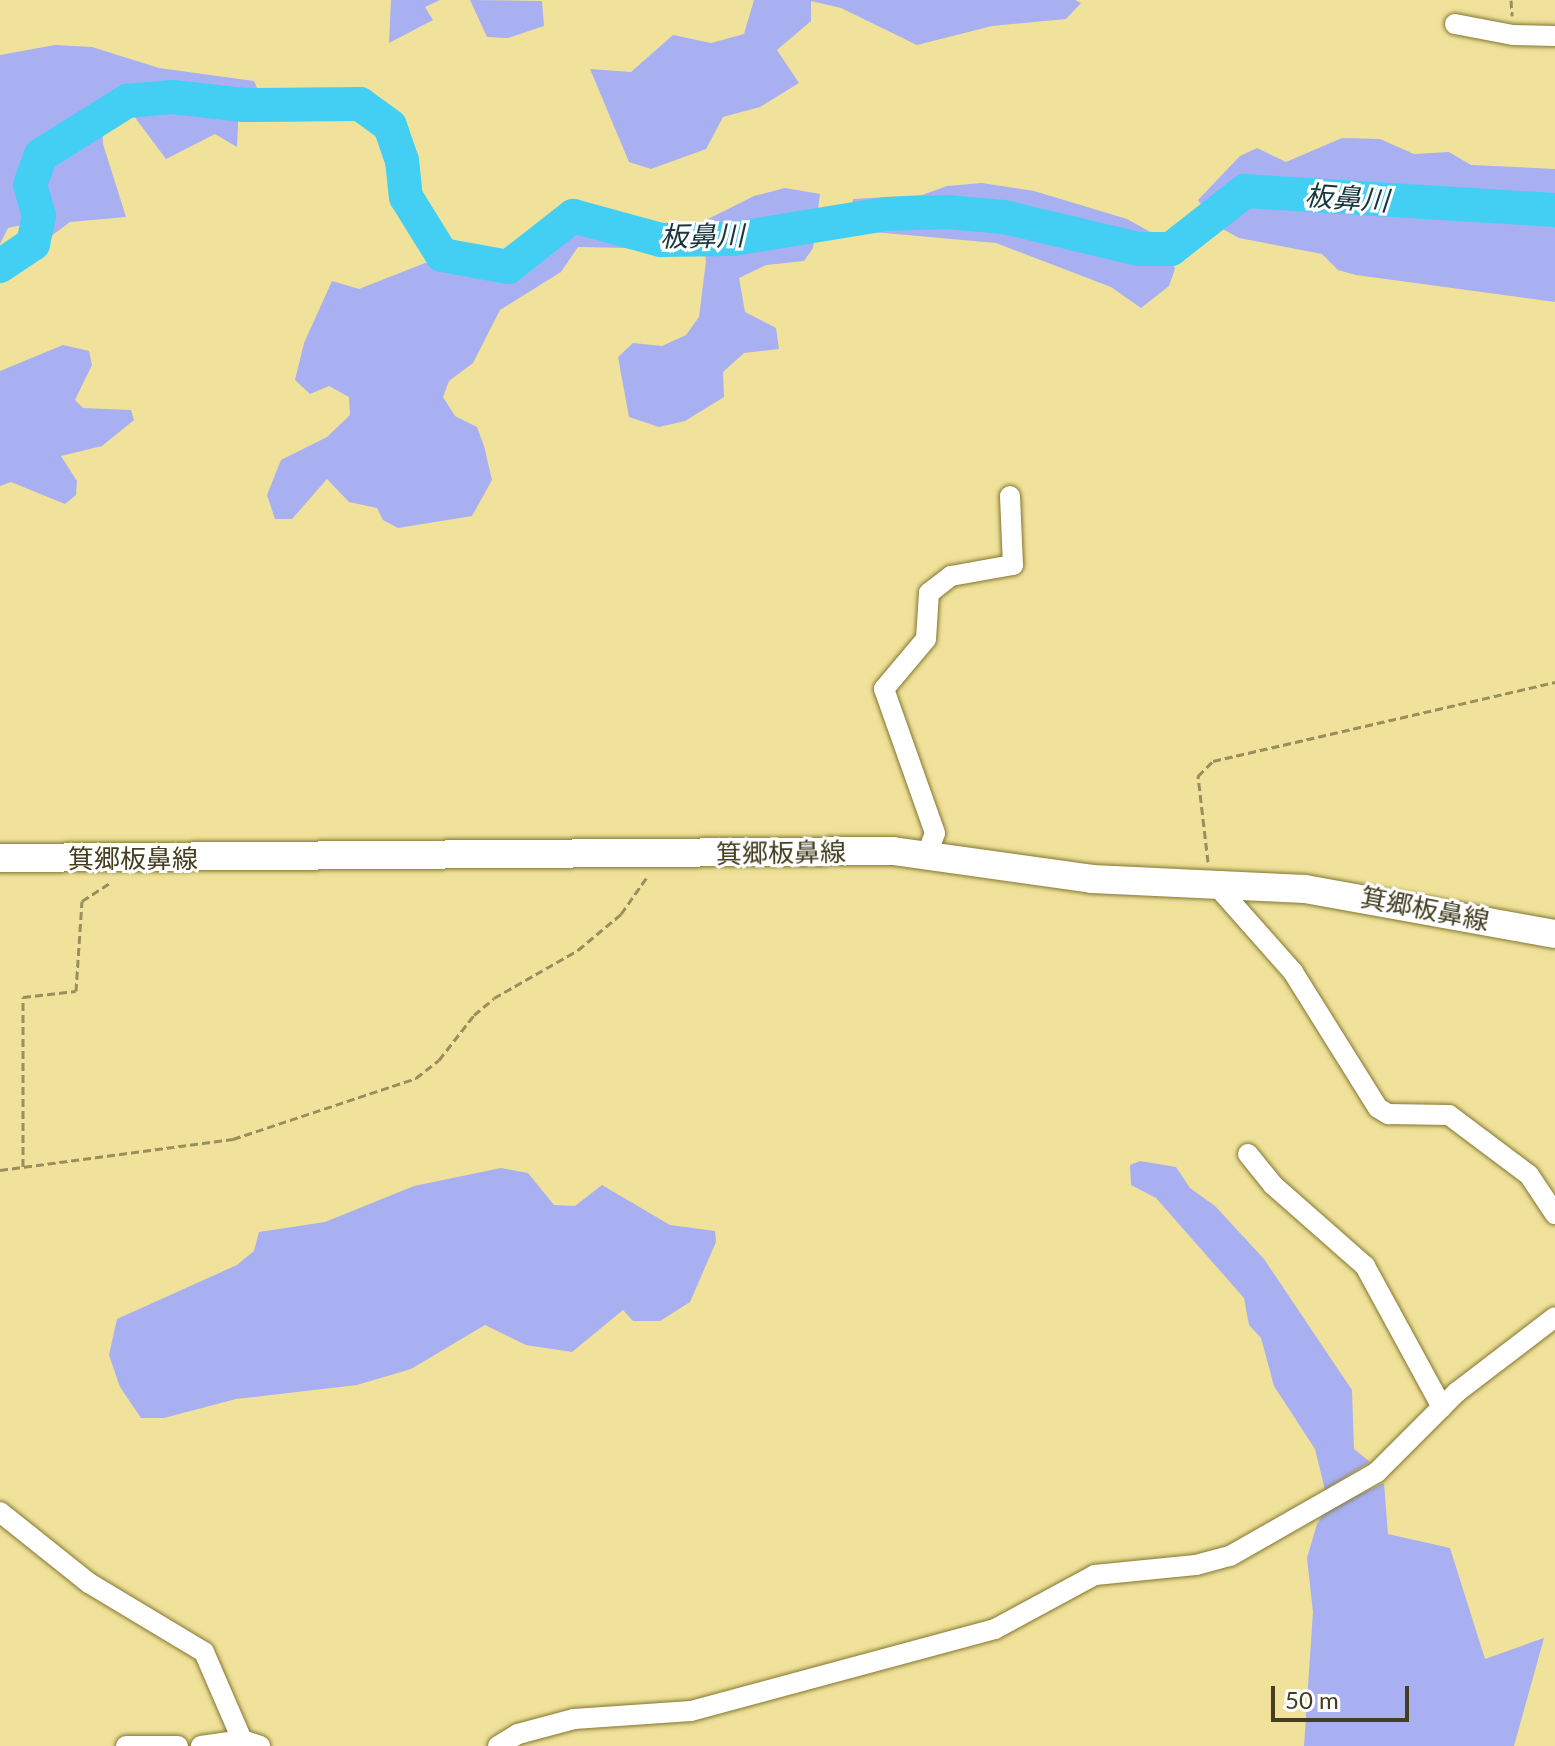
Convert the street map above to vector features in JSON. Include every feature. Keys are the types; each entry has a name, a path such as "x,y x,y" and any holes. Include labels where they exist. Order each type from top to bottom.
{"main road":[{"name":"箕郷板鼻線","path":"0,858 128,860 927,854 1092,879 1305,889 1380,899 1555,934"}],"street":[{"path":"1455,24 1513,35 1555,36"},
{"path":"927,854 935,833 884,689 926,639 929,593 951,576 1013,565 1010,496"},
{"path":"1214,886 1293,972 1378,1108 1388,1114 1449,1115 1529,1175 1555,1214"},
{"path":"1248,1154 1273,1185 1365,1266 1442,1407"},
{"path":"498,1746 518,1734 574,1719 691,1711 995,1629 1095,1575 1196,1565 1230,1556 1377,1472 1442,1407 1555,1317"},
{"path":"0,1512 89,1583 204,1652 251,1743 201,1746"},
{"path":"126,1746 178,1746"}],"path":[{"path":"1214,886 1198,776 1213,761 1555,682"},
{"path":"0,1170 233,1139 416,1078 439,1060 467,1022 494,998 578,950 621,914 659,856"},
{"path":"23,1167 23,997 76,991 82,901 119,877 128,860"}],"shaded area":[{"path":"391,0 440,0 425,7 433,20 389,43"},
{"path":"470,0 542,1 544,26 508,38 487,37"},
{"path":"754,0 1075,0 1081,3 1066,19 992,26 917,45 841,8 811,1 811,21 777,50 799,83 760,107 723,117 706,149 651,169 629,162 590,69 631,72 673,35 711,43 744,34"},
{"path":"55,45 92,47 159,68 254,81 260,95 239,99 237,147 215,134 166,159 119,96 102,107 103,144 126,217 70,222 50,237 26,224 8,228 0,244 0,55"},
{"path":"1342,138 1380,139 1414,154 1449,152 1471,165 1555,169 1555,302 1338,270 1322,254 1239,238 1217,226 1198,200 1240,156 1257,148 1286,162"},
{"path":"982,183 1034,191 1127,219 1163,239 1175,269 1169,286 1141,308 1111,287 996,243 851,230 853,199 922,195 947,186"},
{"path":"785,188 820,194 813,248 804,261 766,265 739,278 745,312 776,328 779,349 744,353 723,372 724,397 685,421 659,427 629,417 618,357 633,343 662,346 686,335 699,317 706,261 700,223 754,196"},
{"path":"595,224 677,235 674,249 578,247 561,272 500,310 473,363 449,381 443,397 455,416 477,427 484,446 492,480 472,516 398,528 383,520 377,508 349,502 327,479 292,519 275,519 267,495 281,460 327,437 350,415 349,397 329,386 310,394 295,380 304,343 332,281 359,289 425,263 505,281 570,229"},
{"path":"63,345 89,351 92,365 75,400 83,408 131,410 134,420 102,446 61,456 77,481 76,495 65,504 11,482 0,486 0,371"},
{"path":"1140,1161 1176,1167 1190,1188 1215,1206 1264,1259 1352,1390 1354,1449 1370,1462 1325,1490 1315,1449 1274,1386 1261,1338 1249,1325 1244,1298 1156,1198 1131,1185 1130,1165"},
{"path":"501,1168 528,1173 554,1205 575,1206 602,1185 670,1225 715,1231 716,1242 690,1302 660,1321 633,1321 623,1310 572,1352 526,1345 485,1325 411,1369 357,1385 236,1399 164,1418 141,1418 120,1387 109,1355 117,1319 237,1265 254,1251 259,1232 325,1222 414,1186"},
{"path":"1384,1483 1388,1534 1450,1548 1485,1659 1544,1638 1514,1746 1304,1746 1313,1612 1307,1558 1317,1524 1326,1510"}],"waterway":[{"name":"板鼻川","path":"0,266 33,244 39,216 30,185 41,155 127,101 172,97 245,105 360,104 390,126 402,160 406,197 442,255 508,267 573,216 661,240 733,239 885,214 947,212 1004,217 1138,249 1171,249 1245,191 1555,210"}]}
